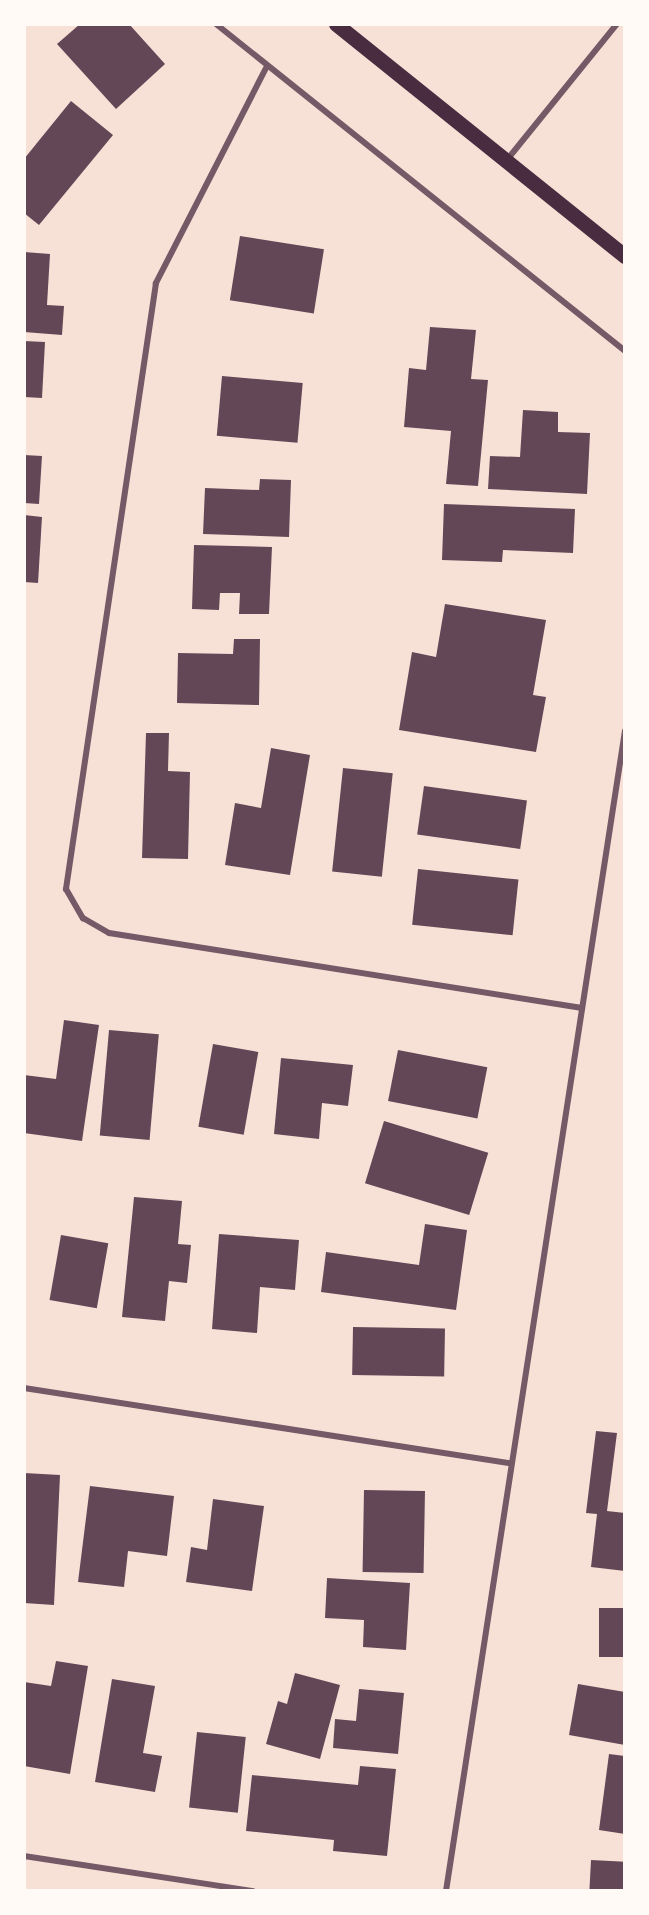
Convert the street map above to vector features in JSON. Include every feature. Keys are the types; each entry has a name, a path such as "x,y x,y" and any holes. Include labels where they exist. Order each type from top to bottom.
{"main road":[{"path":"336,24 505,162 625,256"}],"street":[{"path":"216,24 266,68 625,351"},
{"path":"505,162 617,24"},
{"path":"266,68 156,283 66,889 83,918 109,933 582,1008"},
{"path":"447,1891 625,731"},
{"path":"24,1388 511,1463"},
{"path":"24,1856 254,1891"}],"building":[{"path":"80,24 129,24 165,64 116,109 57,44"},
{"path":"71,101 113,135 39,225 24,213 24,159"},
{"path":"240,236 324,249 314,313 230,300"},
{"path":"24,252 50,254 47,305 64,306 62,335 24,332"},
{"path":"430,327 476,330 471,379 488,380 478,486 446,484 451,431 404,427 409,368 426,370"},
{"path":"24,341 45,342 42,398 24,397"},
{"path":"222,376 303,383 297,443 217,436"},
{"path":"523,410 558,412 558,432 590,433 587,494 488,489 490,456 520,457"},
{"path":"24,455 42,456 39,504 24,503"},
{"path":"260,479 291,480 289,537 203,534 205,488 259,490"},
{"path":"444,504 575,509 573,553 503,550 502,562 442,560"},
{"path":"24,515 42,517 38,583 24,582"},
{"path":"194,545 272,547 269,614 239,614 240,593 220,593 219,610 192,609"},
{"path":"445,604 546,620 533,695 546,697 536,752 399,730 412,652 436,657"},
{"path":"234,639 260,639 259,705 177,703 178,653 233,654"},
{"path":"146,733 169,733 168,771 190,772 188,859 142,858"},
{"path":"271,748 310,755 290,875 225,865 235,803 261,808"},
{"path":"343,768 393,773 382,877 332,871"},
{"path":"424,786 527,800 520,849 417,835"},
{"path":"418,869 518,880 513,935 412,925"},
{"path":"64,1020 99,1025 82,1141 24,1133 24,1075 56,1079"},
{"path":"109,1030 159,1034 150,1140 100,1136"},
{"path":"213,1044 258,1052 244,1135 198,1127"},
{"path":"398,1050 487,1067 477,1118 388,1101"},
{"path":"281,1058 353,1065 348,1106 322,1103 319,1139 274,1134"},
{"path":"384,1121 488,1153 469,1215 365,1183"},
{"path":"134,1197 182,1201 178,1244 191,1245 187,1283 169,1281 165,1321 122,1317"},
{"path":"425,1224 467,1230 456,1310 321,1292 326,1252 419,1265"},
{"path":"219,1234 299,1240 295,1290 260,1287 257,1333 212,1329"},
{"path":"61,1235 108,1243 97,1308 50,1300"},
{"path":"353,1327 445,1329 444,1377 352,1375"},
{"path":"596,1431 617,1433 607,1511 625,1513 625,1571 591,1567 597,1514 586,1513"},
{"path":"24,1473 60,1475 54,1605 24,1603"},
{"path":"90,1486 174,1496 167,1556 128,1551 124,1587 78,1582"},
{"path":"364,1490 425,1491 424,1573 363,1572"},
{"path":"213,1499 264,1506 252,1591 186,1582 191,1547 207,1550"},
{"path":"327,1578 410,1583 406,1650 363,1647 364,1620 325,1618"},
{"path":"599,1608 625,1608 625,1657 599,1657"},
{"path":"56,1661 88,1666 70,1774 24,1766 24,1682 51,1686"},
{"path":"295,1673 340,1685 320,1759 266,1744 278,1701 287,1704"},
{"path":"112,1679 155,1686 143,1753 162,1756 155,1792 95,1782"},
{"path":"578,1684 625,1692 625,1745 569,1735"},
{"path":"359,1689 404,1693 398,1754 333,1748 335,1719 356,1721"},
{"path":"197,1732 246,1737 238,1813 189,1808"},
{"path":"609,1754 625,1756 625,1834 599,1830"},
{"path":"360,1766 396,1769 387,1856 333,1851 334,1840 246,1831 252,1775 358,1785"},
{"path":"591,1860 625,1862 623,1891 589,1891"}]}
